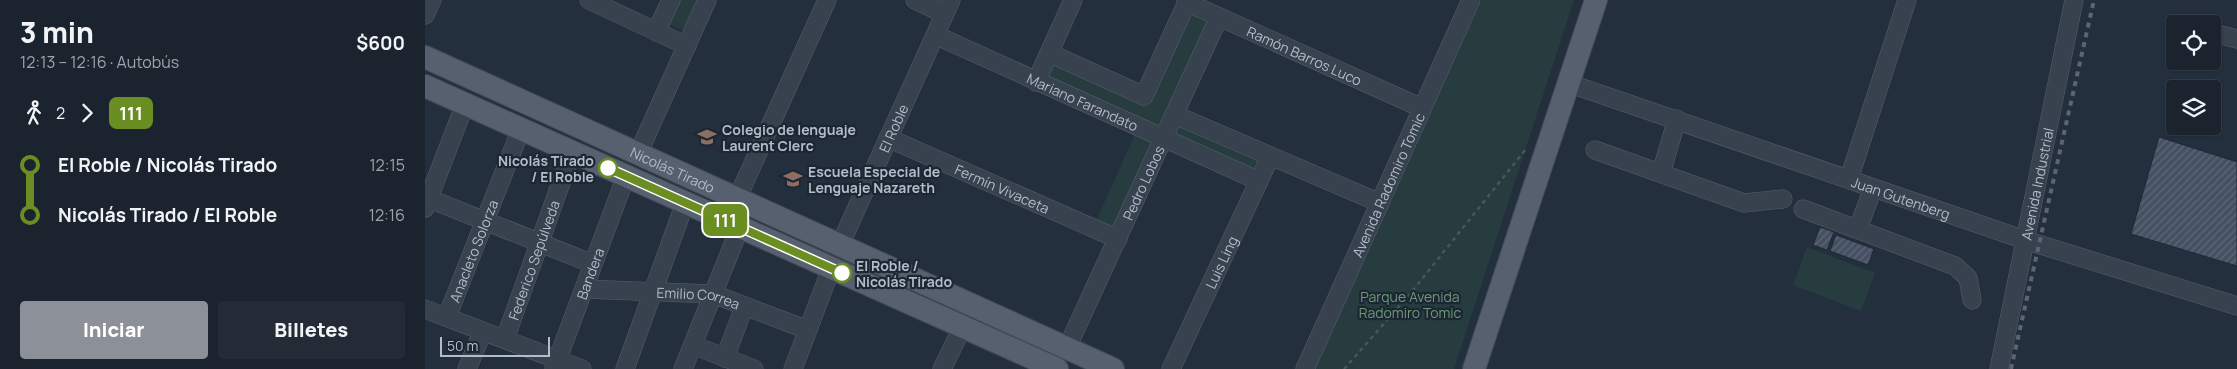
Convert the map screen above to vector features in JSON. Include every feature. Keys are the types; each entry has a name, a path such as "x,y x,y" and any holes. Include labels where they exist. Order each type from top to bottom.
{"main road":[{"path":"1474,369 1595,0"},
{"name":"Nicolás Tirado","path":"425,57 1113,369"},
{"name":"Nicolás Tirado","path":"425,86 963,326 1050,368"}],"street":[{"path":"425,15 432,0"},
{"path":"589,0 687,46"},
{"path":"656,32 671,0"},
{"path":"638,154 707,0"},
{"path":"737,198 827,0"},
{"path":"915,0 947,7"},
{"path":"1036,82 1073,0"},
{"path":"1849,179 1907,0"},
{"name":"Avenida Industrial","path":"1999,369 2074,0"},
{"path":"1049,53 1144,96 1187,1"},
{"name":"Ramón Barros Luco","path":"1187,1 1422,108"},
{"name":"Avenida Radomiro Tomic","path":"1305,369 1422,108 1467,1"},
{"name":"El Roble","path":"793,369 840,245 947,7"},
{"name":"Pedro Lobos","path":"1067,348 1219,17"},
{"name":"Mariano Farandato","path":"935,35 1259,181"},
{"path":"2221,35 2237,39"},
{"name":"Juan Gutenberg","path":"1568,83 2025,240 2237,306"},
{"path":"465,104 426,201 485,221 593,264"},
{"path":"1175,114 1270,157 1380,203"},
{"path":"1661,174 1677,120"},
{"name":"Anacleto Solorza","path":"447,317 521,129"},
{"name":"Fermín Vivaceta","path":"888,138 1118,239"},
{"path":"1595,150 1744,203 1783,199"},
{"name":"Federico Sepúlveda","path":"505,339 572,152"},
{"name":"Luis Ling","path":"1171,369 1270,157"},
{"name":"Bandera","path":"556,364 626,176"},
{"path":"1858,229 1873,188"},
{"path":"625,369 685,203"},
{"path":"1803,209 1955,266 1968,278 1972,300"},
{"path":"683,369 740,227"},
{"name":"Emilio Correa","path":"584,289 713,294 808,330"},
{"path":"725,358 744,307"},
{"path":"425,308 505,339 556,364 583,369"},
{"path":"942,369 963,326"},
{"path":"467,369 483,331"},
{"path":"693,345 754,369"}],"path":[{"path":"1344,369 1410,294 1529,146"}],"green space":[{"path":"677,0 699,0 685,31 667,23"},
{"name":"Parque Avenida Radomiro Tomic","path":"1482,0 1574,0 1454,369 1313,369"},
{"path":"1195,14 1208,20 1161,125 1152,127 1052,82 1048,76 1054,65 1060,63 1146,104 1189,18"},
{"path":"1180,122 1262,159 1255,174 1174,137"},
{"path":"1136,132 1154,140 1114,229 1096,221"},
{"path":"1807,247 1875,273 1861,311 1793,285"}],"building":[{"path":"2159,137 2237,162 2237,266 2131,234"},
{"path":"1820,227 1834,232 1827,250 1813,245"},
{"path":"1836,235 1874,249 1868,265 1830,251"}],"railway":[{"path":"2011,369 2094,0"}],"bus line":[{"name":"111","path":"608,168 842,273"}],"place":[{"name":"Colegio de lenguaje Laurent Clerc","path":"707,137"},
{"name":"Nicolás Tirado / El Roble","path":"608,168"},
{"name":"Escuela Especial de Lenguaje Nazareth","path":"793,179"},
{"name":"El Roble / Nicolás Tirado","path":"842,273"}]}
